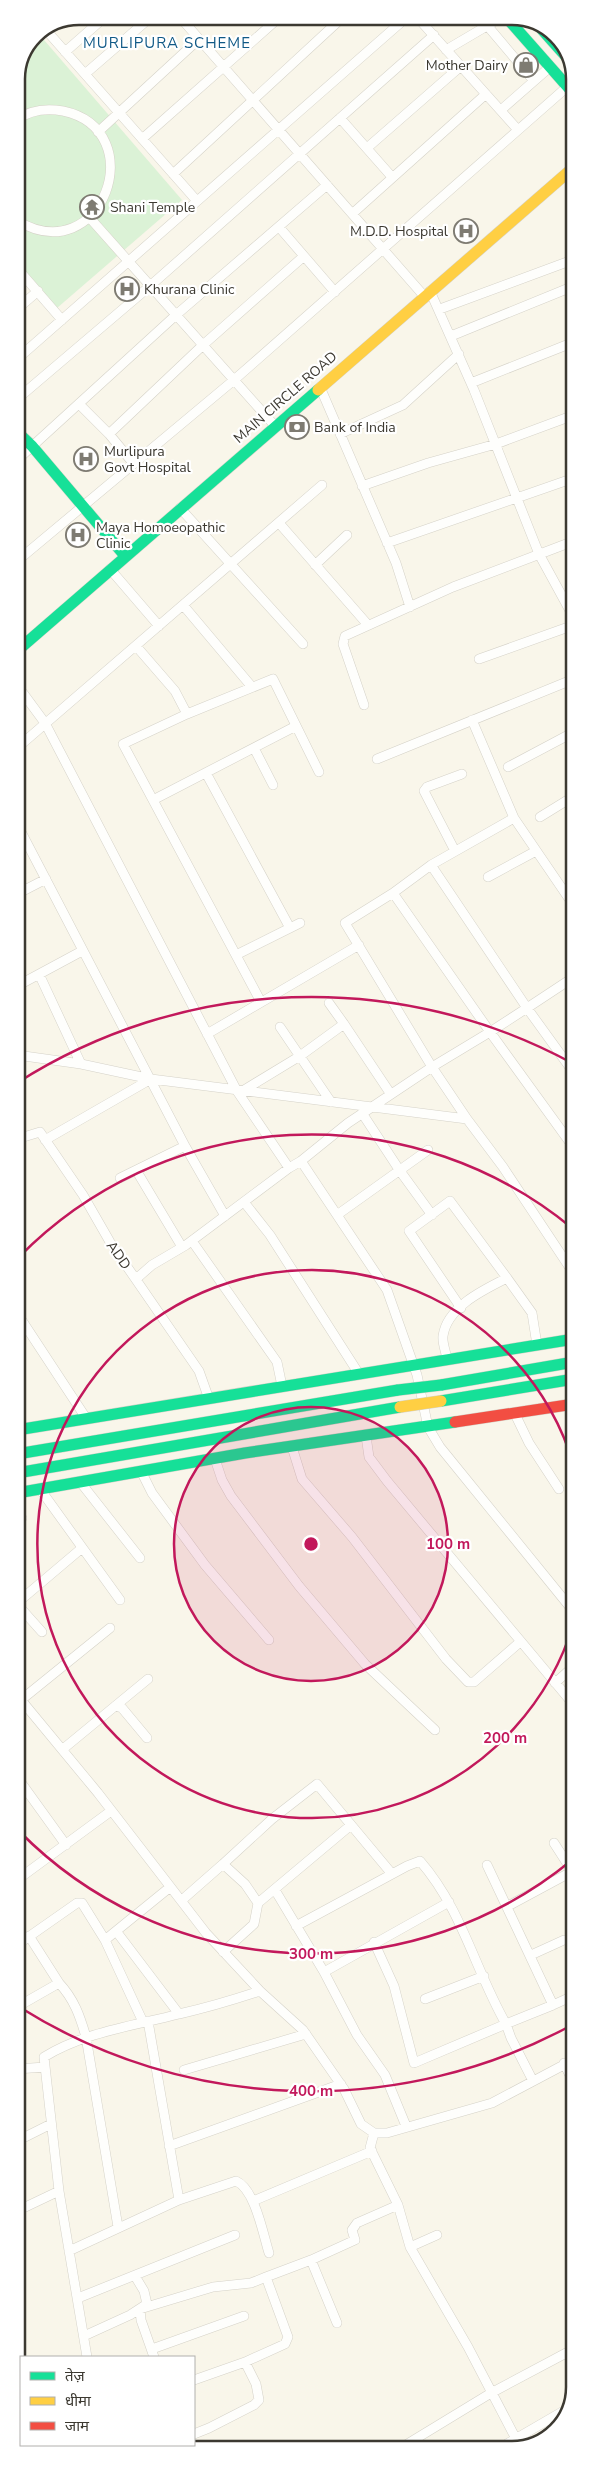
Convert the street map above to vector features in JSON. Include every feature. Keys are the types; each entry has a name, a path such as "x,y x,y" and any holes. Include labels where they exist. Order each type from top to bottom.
{"main road":[{"path":"513,25 566,85"},
{"name":"MAIN CIRCLE ROAD","path":"25,642 566,173"},
{"path":"25,439 125,556"},
{"path":"25,1429 566,1340"},
{"path":"25,1453 566,1363"},
{"path":"25,1472 566,1380"},
{"path":"25,1492 215,1459 566,1405"}],"street":[{"path":"65,52 96,25"},
{"path":"85,74 142,25"},
{"path":"187,25 383,249 440,309 539,554 566,603"},
{"path":"142,139 271,25"},
{"path":"173,174 333,25"},
{"path":"25,352 398,25"},
{"path":"425,25 518,130"},
{"path":"446,50 487,25 534,81"},
{"path":"49,34 197,201"},
{"path":"25,392 150,286 434,35"},
{"path":"98,132 199,39"},
{"path":"367,148 461,66"},
{"path":"501,110 550,67"},
{"path":"25,554 234,380 518,130 566,93"},
{"path":"352,214 486,94"},
{"path":"25,116 37,111 54,110 78,117 98,132 106,146 111,176 107,192 100,206 89,217 65,230 38,230 25,224"},
{"path":"340,118 392,178"},
{"path":"25,453 176,315 328,186"},
{"path":"89,217 275,426"},
{"path":"279,227 335,292"},
{"path":"109,434 203,345 304,256"},
{"path":"440,309 566,262"},
{"path":"25,277 62,320"},
{"path":"451,336 566,289"},
{"path":"25,302 38,291"},
{"path":"471,383 566,345"},
{"path":"340,434 403,405 459,354"},
{"path":"320,387 387,543 410,607"},
{"path":"79,404 109,434 133,463"},
{"path":"362,486 428,463 496,444 566,418"},
{"path":"387,543 566,481"},
{"path":"25,741 322,486"},
{"path":"180,508 304,644"},
{"path":"279,523 368,625"},
{"path":"316,565 347,535"},
{"path":"364,705 343,644 345,636 453,587 566,544"},
{"path":"110,570 159,626"},
{"path":"183,605 252,687"},
{"path":"479,659 566,628"},
{"path":"136,646 175,691 187,714"},
{"path":"261,1002 123,744 187,714 273,679 319,772"},
{"path":"377,760 566,682"},
{"path":"25,696 46,723 207,1034 289,1168"},
{"path":"472,720 514,818 566,894"},
{"path":"153,800 296,726"},
{"path":"508,767 566,736"},
{"path":"254,748 273,785"},
{"path":"206,773 290,928"},
{"path":"455,851 424,791 427,787 462,774"},
{"path":"540,817 566,801"},
{"path":"514,818 431,865 393,893 344,922 432,1067 467,1119 503,1167 566,1262"},
{"path":"25,839 185,1146 225,1216"},
{"path":"488,877 536,851"},
{"path":"431,865 527,1008 566,1062"},
{"path":"25,890 46,879"},
{"path":"393,893 566,1137"},
{"path":"236,955 300,923"},
{"path":"207,1034 359,945"},
{"path":"25,982 82,951"},
{"path":"39,974 81,1064"},
{"path":"136,1279 152,1265 182,1247 289,1168 302,1161 320,1144 390,1093 490,1032 566,982"},
{"path":"329,1003 390,1093"},
{"path":"240,1090 300,1056 344,1024"},
{"path":"280,1027 331,1102"},
{"path":"25,1056 81,1064 150,1079 331,1102 366,1110 467,1119"},
{"path":"25,1137 40,1132 45,1140 150,1079"},
{"path":"366,1110 400,1171 432,1215"},
{"name":"ADD","path":"45,1140 82,1195 110,1242 199,1370 209,1399"},
{"path":"120,1178 185,1146"},
{"path":"337,1215 428,1150"},
{"path":"302,1161 387,1290 414,1365 428,1427 440,1446 566,1602"},
{"path":"136,1170 182,1247"},
{"path":"461,1308 409,1232 450,1201 532,1313 537,1345"},
{"path":"244,1202 270,1235 359,1374"},
{"path":"192,1240 277,1362 282,1386"},
{"path":"447,1359 443,1337 448,1318 483,1290 507,1278"},
{"path":"25,1325 86,1418"},
{"path":"515,1414 529,1443 559,1489"},
{"path":"366,1436 369,1457 566,1696"},
{"path":"292,1447 302,1479 352,1537 446,1660 468,1682 474,1682 520,1642"},
{"path":"215,1459 222,1480 244,1515 299,1586 365,1664 412,1706 434,1730"},
{"path":"141,1471 152,1494 205,1565 269,1640"},
{"path":"81,1483 140,1558"},
{"path":"40,1489 120,1600"},
{"path":"25,1597 82,1548"},
{"path":"25,1613 42,1632"},
{"path":"25,1693 110,1628"},
{"path":"555,1683 566,1673"},
{"path":"63,1749 148,1679"},
{"path":"25,1705 63,1749 169,1888 182,1900 206,1933 260,1991 306,2034 341,2084 361,2124 374,2134 387,2133 406,2126 485,2105 564,2064 566,2068"},
{"path":"115,1706 122,1708 147,1738"},
{"path":"182,1900 272,1819 317,1784 392,1874"},
{"path":"25,1788 66,1845"},
{"path":"25,1873 111,1811"},
{"path":"223,1952 254,1924 258,1903 351,1825"},
{"path":"554,1843 566,1860"},
{"path":"296,1926 420,1861 440,1884 506,2024 510,2038 533,2081"},
{"path":"223,1864 244,1884 258,1903"},
{"path":"487,1865 532,1955 553,2005"},
{"path":"508,1906 566,1876"},
{"path":"105,1940 169,1888"},
{"path":"275,1890 324,1972 357,2035 384,2075 406,2126"},
{"path":"324,1972 374,1942 449,1902"},
{"path":"25,1939 77,1903 82,1903 105,1940 146,2022 179,2200"},
{"path":"116,1931 179,2014"},
{"path":"29,1936 58,1983 66,1991 80,2016 86,2037 118,2228"},
{"path":"532,1955 564,1940"},
{"path":"374,1942 394,1986 414,2064 566,1999"},
{"path":"426,1999 484,1976"},
{"path":"25,2002 58,1983"},
{"path":"87,2356 59,2191 44,2057 63,2046 86,2037 179,2014 260,1991"},
{"path":"184,2070 306,2034"},
{"path":"25,2068 45,2067"},
{"path":"170,2146 341,2084"},
{"path":"25,2137 51,2124"},
{"path":"374,2134 370,2148 398,2205 410,2247 468,2347 515,2437"},
{"path":"253,2201 372,2151"},
{"path":"69,2251 179,2200 236,2182 241,2183 253,2201 270,2253"},
{"path":"25,2206 59,2191"},
{"path":"84,2336 140,2309 213,2288 251,2283 311,2260 355,2240 352,2230 357,2222 398,2205"},
{"path":"78,2298 118,2280 135,2276 235,2235"},
{"path":"410,2247 438,2235"},
{"path":"311,2260 337,2323"},
{"path":"135,2276 144,2291 147,2304 140,2309"},
{"path":"195,2380 245,2362 285,2344 288,2338 266,2277"},
{"path":"140,2309 141,2320 153,2353 244,2316"},
{"path":"412,2441 491,2393 566,2352"},
{"path":"195,2434 254,2406 259,2400 256,2384 245,2362"},
{"path":"509,2441 560,2413"}],"green space":[{"path":"43,39 182,200 57,308 25,271 25,79 29,58"}],"traffic: fast":[{"path":"513,25 566,85"},
{"path":"25,644 318,390"},
{"path":"25,439 125,556"},
{"path":"25,1429 566,1340"},
{"path":"441,1385 566,1363"},
{"path":"441,1401 566,1380"},
{"path":"398,1390 441,1385"},
{"path":"25,1453 398,1390"},
{"path":"25,1472 400,1407"},
{"path":"25,1492 245,1453 455,1422"}],"traffic: slow":[{"path":"318,390 566,174"},
{"path":"400,1407 441,1401"}],"traffic: jam":[{"path":"455,1422 566,1405"}],"place":[{"name":"Mother Dairy","path":"526,65"},
{"name":"Shani Temple","path":"92,207"},
{"name":"M.D.D. Hospital","path":"466,231"},
{"name":"Khurana Clinic","path":"127,289"},
{"name":"Bank of India","path":"297,427"},
{"name":"Murlipura Govt Hospital","path":"86,459"},
{"name":"Maya Homoeopathic Clinic","path":"78,535"}],"district":[{"name":"MURLIPURA SCHEME","path":"167,43"}]}
